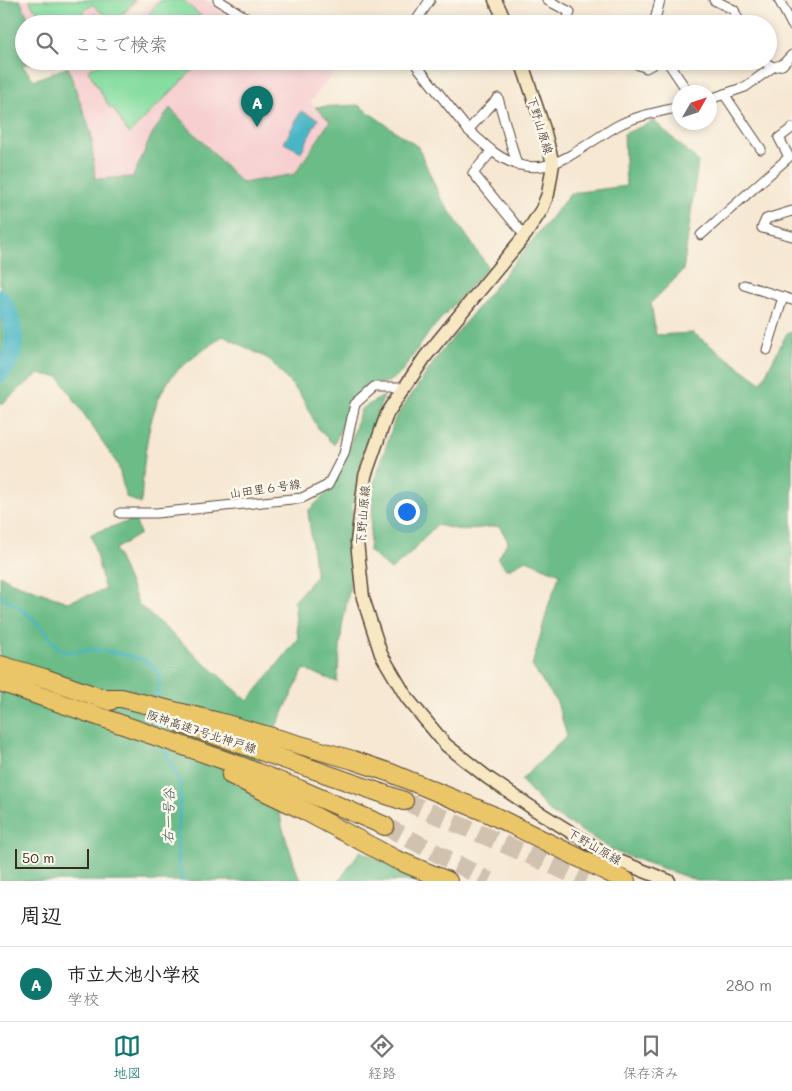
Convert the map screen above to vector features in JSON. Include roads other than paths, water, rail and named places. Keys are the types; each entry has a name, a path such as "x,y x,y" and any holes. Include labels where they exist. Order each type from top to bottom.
{"highway":[{"name":"阪神高速7号北神戸線","path":"0,665 44,678 365,786 404,801"},
{"name":"阪神高速7号北神戸線","path":"0,682 238,765 385,826"},
{"path":"100,698 121,698 219,722 353,760 391,773 490,814 626,881"},
{"path":"103,718 129,734 245,780 395,859 448,881"}],"street":[{"path":"218,0 242,15"},
{"path":"420,15 430,0"},
{"path":"495,0 502,15"},
{"path":"547,0 570,12 569,15"},
{"path":"656,15 660,0"},
{"path":"714,0 734,10 736,15"},
{"path":"784,3 792,25"},
{"path":"777,66 782,64 792,55"},
{"path":"420,70 468,130 506,162 518,165 532,167 553,164 580,151 618,125 672,109"},
{"name":"下野山原線","path":"524,70 544,129 553,164 548,194 542,209 525,236 425,357 387,414 365,476 357,542 363,598 381,654 407,698 446,745 488,778 536,811 614,859 669,881"},
{"path":"674,70 683,85"},
{"path":"717,96 745,87 769,70"},
{"path":"724,94 761,149"},
{"path":"468,130 498,98 518,165"},
{"path":"701,234 789,157 779,138 792,128"},
{"path":"492,151 473,173 525,236"},
{"path":"792,211 766,219 762,228 792,236"},
{"path":"744,285 792,300"},
{"path":"767,350 782,297"},
{"name":"山田里６号線","path":"120,513 156,514 302,498 328,484 344,454 355,404 374,386 405,387"}],"water":[{"path":"301,111 318,119 301,152 284,143"}],"waterway":[{"path":"0,298 10,317 14,336 11,356 0,374"},
{"name":"右一号谷","path":"0,596 28,615 64,651 91,650 117,653 137,658 152,665 157,670 159,677 155,700"},
{"name":"右一号谷","path":"152,711 155,729"},
{"name":"右一号谷","path":"163,746 180,784 177,838 178,866 183,881"}],"tunnel":[{"path":"404,801 586,881"},
{"path":"385,826 489,881"}],"place":[{"name":"市立大池小学校","path":"257,127"}]}
